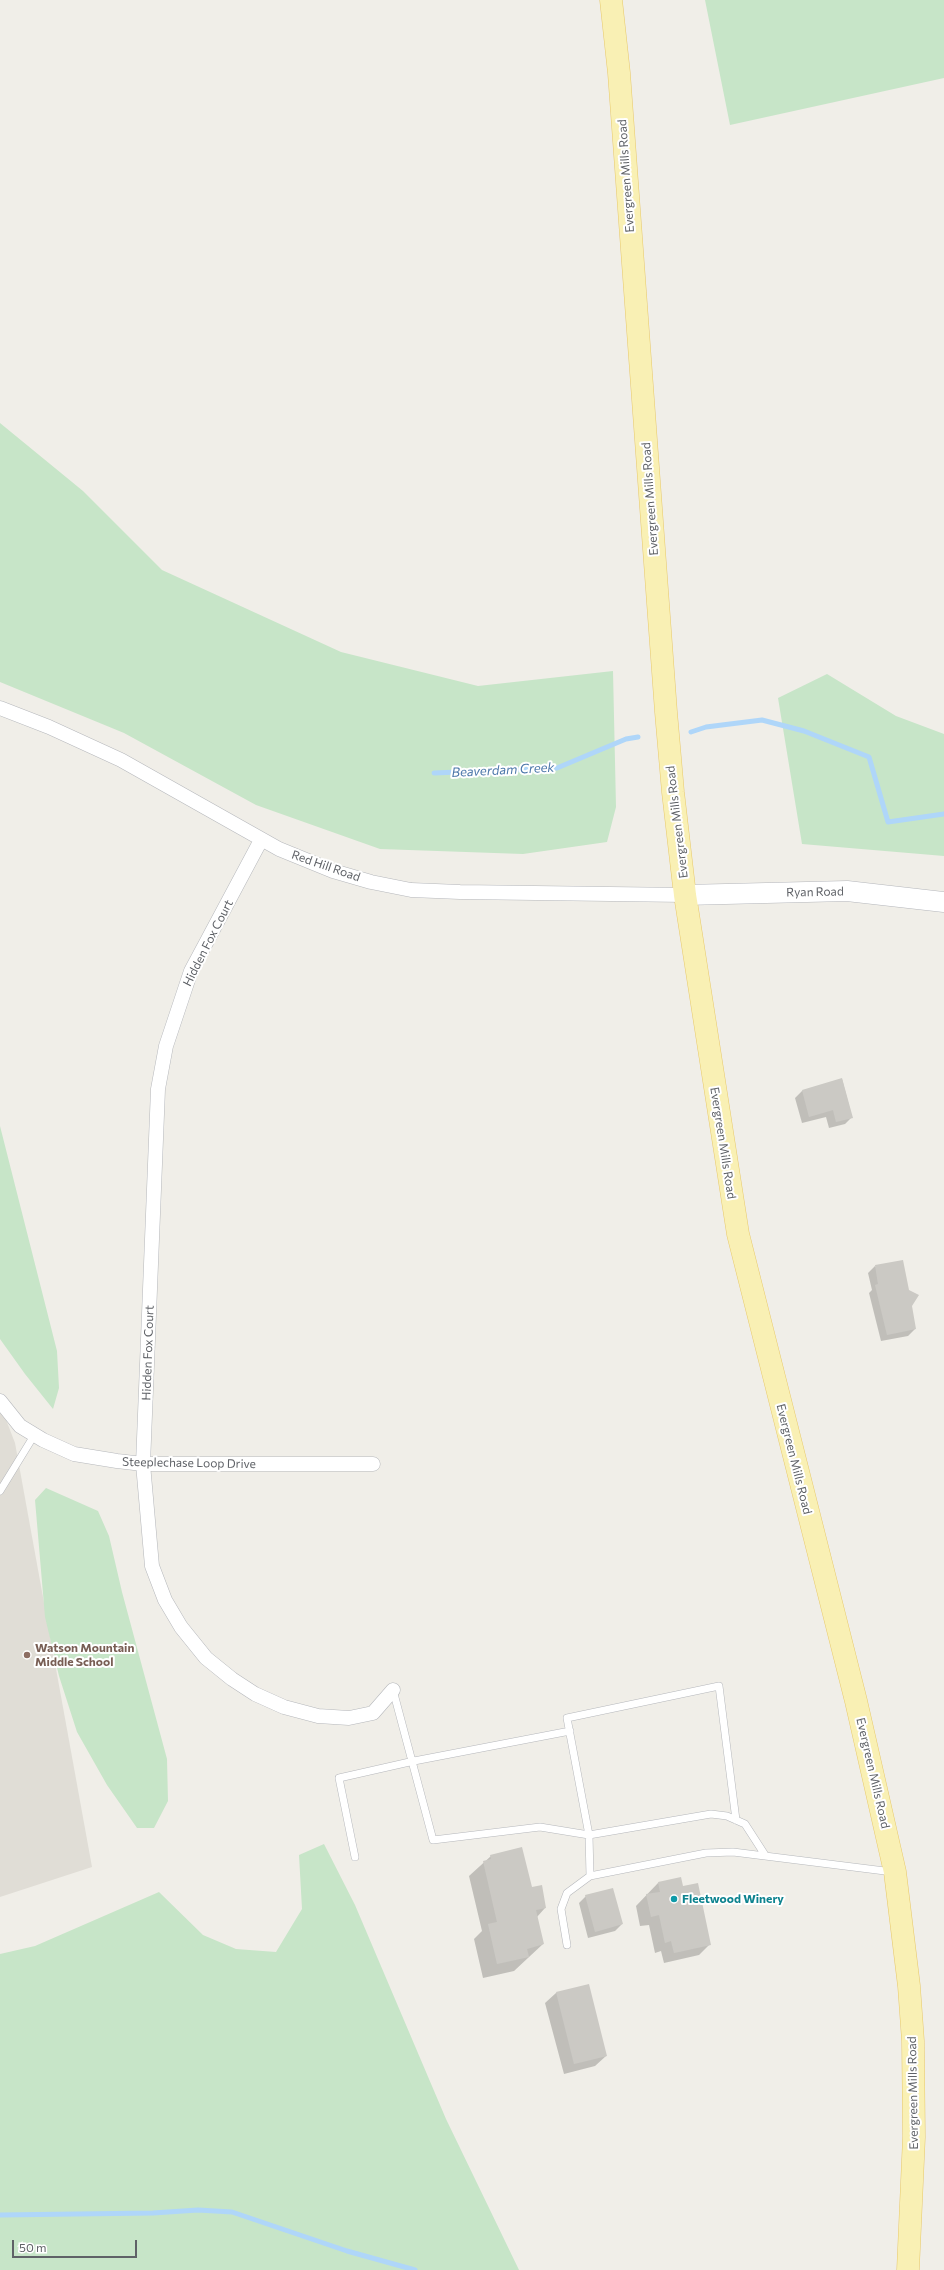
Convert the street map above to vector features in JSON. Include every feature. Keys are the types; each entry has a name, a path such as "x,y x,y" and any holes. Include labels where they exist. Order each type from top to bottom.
{"main road":[{"name":"Evergreen Mills Road","path":"611,0 619,73 668,734 686,895 738,1234 856,1701 895,1872 909,1986 913,2041 914,2142 908,2270"},
{"name":"Ryan Road","path":"686,895 847,891 944,902"}],"street":[{"name":"Red Hill Road","path":"0,708 61,732 121,760 261,840 333,871 371,882 411,890 686,895"},
{"name":"Hidden Fox Court","path":"261,840 191,971 166,1046 158,1089 143,1464 145,1504 152,1566 165,1600 181,1627 206,1658 232,1679 255,1694 284,1707 318,1716 349,1718 373,1713 393,1690"},
{"name":"Steeplechase Loop Drive","path":"0,1401 20,1426 74,1454 143,1464 373,1464"}],"lane":[{"path":"0,1491 35,1434"},
{"path":"590,1876 589,1835 567,1718 719,1686 736,1820"},
{"path":"393,1690 405,1739 414,1761 434,1840 540,1827 589,1835 710,1814 727,1816 745,1824 765,1855"},
{"path":"355,1857 339,1778 414,1761 570,1731"},
{"path":"567,1945 561,1908 567,1893 590,1876 706,1853 733,1852 895,1872"}],"shaded area":[{"name":"Watson Mountain Middle School","path":"0,1404 15,1443 92,1867 0,1897"}],"green space":[{"path":"705,0 944,0 944,78 730,125"},
{"path":"0,423 83,491 162,570 341,652 478,686 613,671 616,807 607,842 523,854 380,849 256,805 124,733 0,682"},
{"path":"827,674 896,716 944,734 944,856 802,844 778,698"},
{"path":"0,1126 57,1351 59,1388 53,1409 0,1339"},
{"path":"46,1488 98,1511 109,1536 122,1592 167,1759 168,1801 154,1828 137,1828 107,1785 77,1732 59,1676 45,1617 35,1500"},
{"path":"324,1844 355,1905 446,2119 519,2270 0,2270 0,1954 35,1946 159,1892 203,1935 236,1949 276,1952 302,1909 299,1855"}],"building":[{"path":"842,1078 853,1118 836,1122 833,1110 809,1117 802,1090"},
{"path":"903,1260 909,1290 919,1295 912,1306 916,1329 887,1335 875,1285 878,1284 875,1265"},
{"path":"522,1847 532,1887 542,1885 546,1908 536,1910 544,1944 527,1949 529,1957 497,1964 488,1924 497,1922 483,1861 491,1859 490,1855"},
{"path":"681,1877 683,1886 698,1883 711,1945 674,1953 671,1941 665,1943 659,1915 651,1917 646,1894 660,1892 658,1882"},
{"path":"613,1888 623,1924 595,1932 585,1895"},
{"path":"589,1984 607,2056 574,2064 556,1992"}],"waterway":[{"name":"Beaverdam Creek","path":"691,732 706,727 762,720 804,731 869,757 888,822 944,814"},
{"name":"Beaverdam Creek","path":"434,773 557,768 626,739 638,737"},
{"path":"0,2215 153,2213 198,2210 232,2212 347,2251 415,2270"}],"place":[{"name":"Watson Mountain Middle School","path":"27,1655"},
{"name":"Fleetwood Winery","path":"674,1899"}]}
